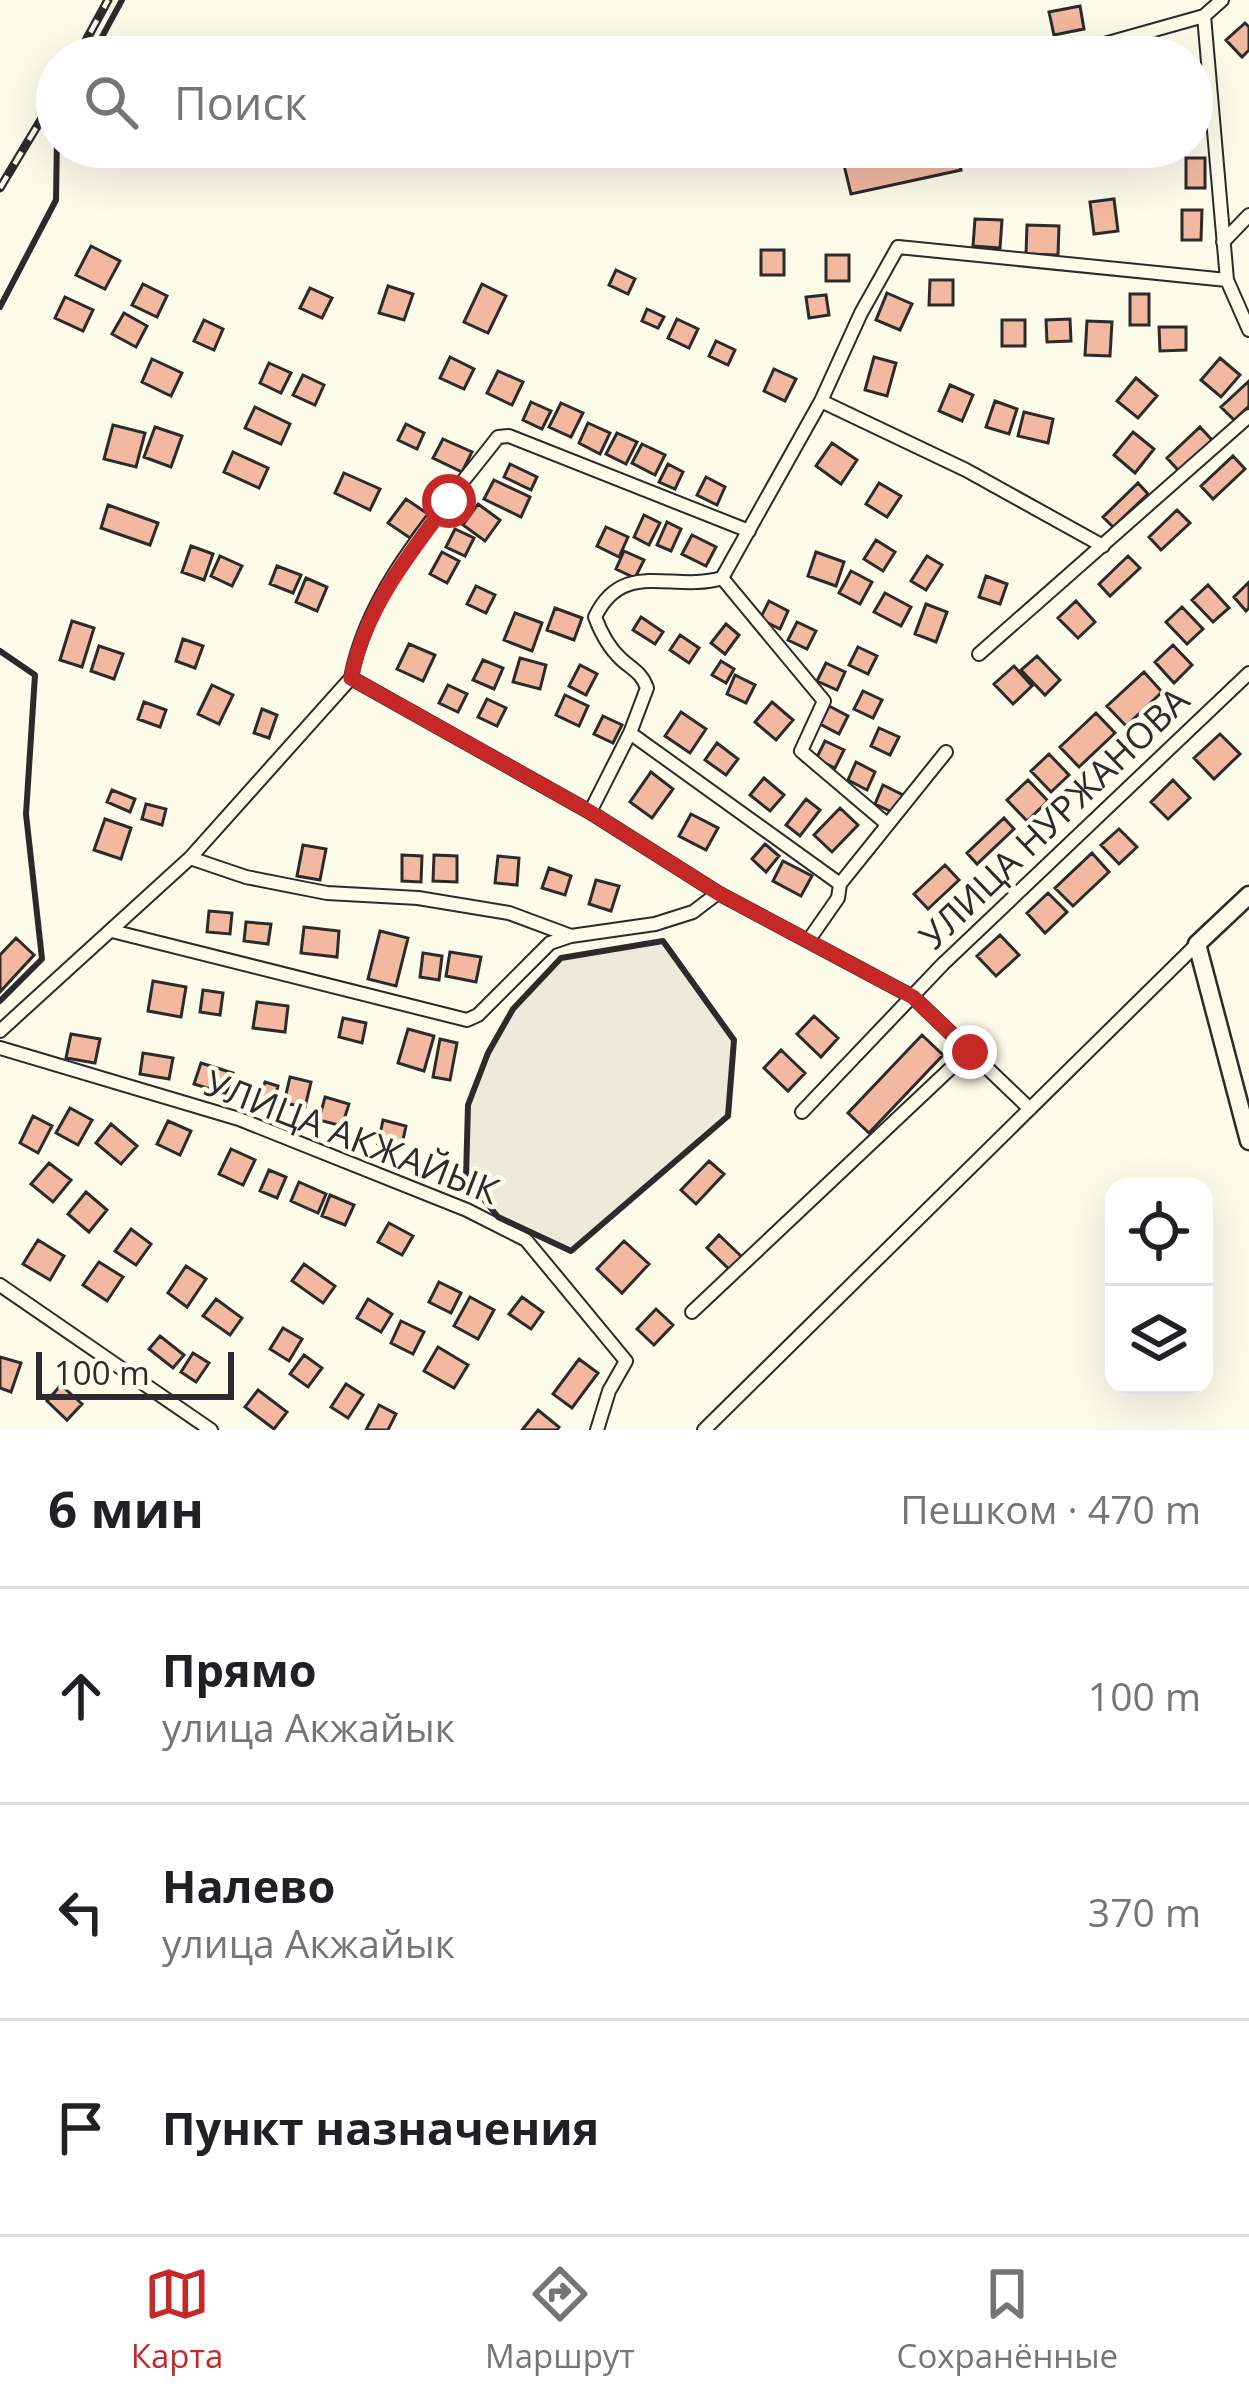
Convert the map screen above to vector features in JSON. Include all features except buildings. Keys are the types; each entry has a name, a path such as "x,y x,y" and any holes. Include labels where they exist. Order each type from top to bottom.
{"main road":[{"path":"1249,895 1197,944 1249,1141"}],"street":[{"path":"1133,36 1204,16 1222,0"},
{"path":"1204,16 1206,36"},
{"path":"1213,123 1227,280 1249,329"},
{"path":"1223,242 1249,215"},
{"path":"590,812 647,688 643,676 602,637 595,616 603,599 614,587 641,581 704,584 722,578 898,247 1227,280"},
{"path":"820,401 966,470 1103,546"},
{"path":"979,654 1249,416"},
{"path":"0,1031 190,858 351,678 358,642 403,562 498,437 509,436 748,531"},
{"path":"722,578 824,701 801,751 887,824"},
{"name":"УЛИЦА НУРЖАНОВА","path":"802,1112 913,997 1249,674"},
{"path":"351,678 590,812 718,893 913,997 1030,1109"},
{"path":"630,733 840,884"},
{"path":"808,941 838,898 840,884 946,752"},
{"path":"190,858 246,877 327,893 418,898 509,913 572,936"},
{"path":"112,932 467,1020 478,1016 550,944 572,936 655,924 693,912 718,893"},
{"path":"704,1430 1197,944"},
{"name":"УЛИЦА АКЖАЙЫК","path":"0,1048 239,1119 467,1210 526,1240 626,1361 609,1391 596,1430"},
{"path":"692,1312 970,1052"},
{"path":"0,1285 211,1430"}],"shaded area":[{"path":"663,941 734,1040 728,1116 571,1251 498,1217 466,1177 468,1105 488,1053 513,1009 561,958"}],"railway":[{"path":"88,36 108,0"},
{"path":"0,188 36,128"}],"wall":[{"path":"102,36 122,0"},
{"path":"0,307 56,200 57,168"},
{"path":"0,651 35,675 26,814 42,959 0,1001"},
{"path":"663,941 734,1040 728,1116 571,1251 498,1217 466,1177 468,1105 488,1053 513,1009 561,958 663,941"}],"route":[{"path":"449,501 403,562 358,642 351,678 590,812 718,893 913,997 970,1052"}]}
